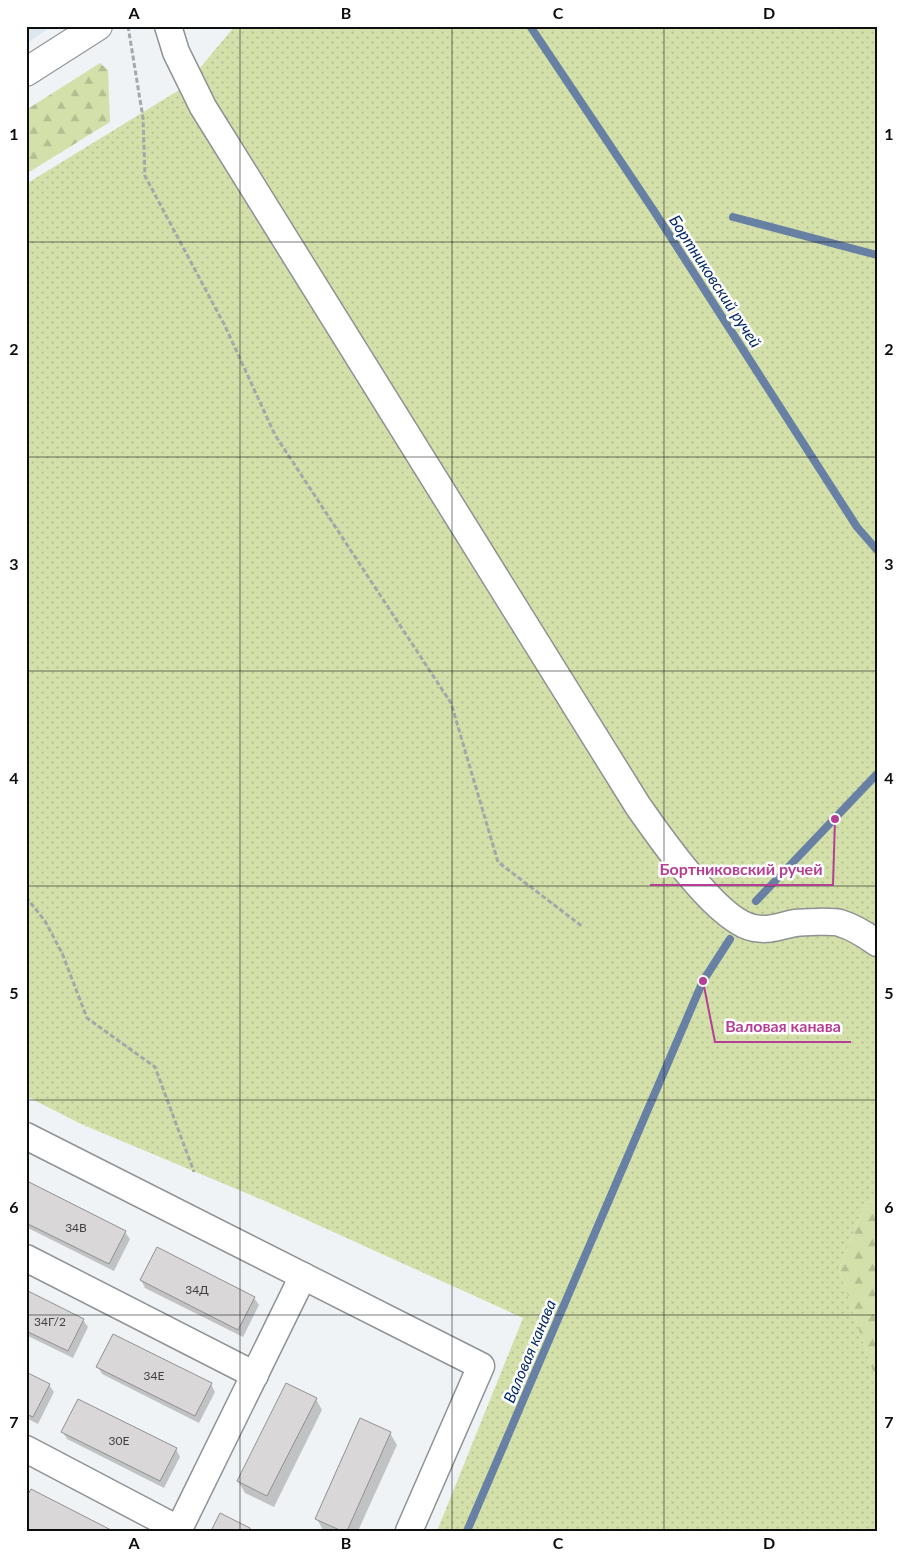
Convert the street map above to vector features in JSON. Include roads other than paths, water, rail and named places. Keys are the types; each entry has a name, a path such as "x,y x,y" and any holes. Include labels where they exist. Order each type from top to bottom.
{"main road":[{"path":"26,72 98,26"}],"lane":[{"path":"168,26 176,52 203,107 628,789 667,847 720,910 752,928 776,929 796,923 839,922 866,935 877,943"},
{"path":"26,1136 481,1366 409,1531"},
{"path":"26,1258 255,1375"},
{"path":"26,1449 178,1530 304,1276"}],"waterway":[{"name":"Бортниковский ручей","path":"530,26 654,211 857,527 877,550"},
{"path":"733,217 877,255"},
{"name":"Валовая канава","path":"756,901 877,774"},
{"name":"Валовая канава","path":"467,1531 703,981 730,939"}],"place":[{"name":"Бортниковский ручей","path":"835,819"},
{"name":"Валовая канава","path":"703,981"}]}
